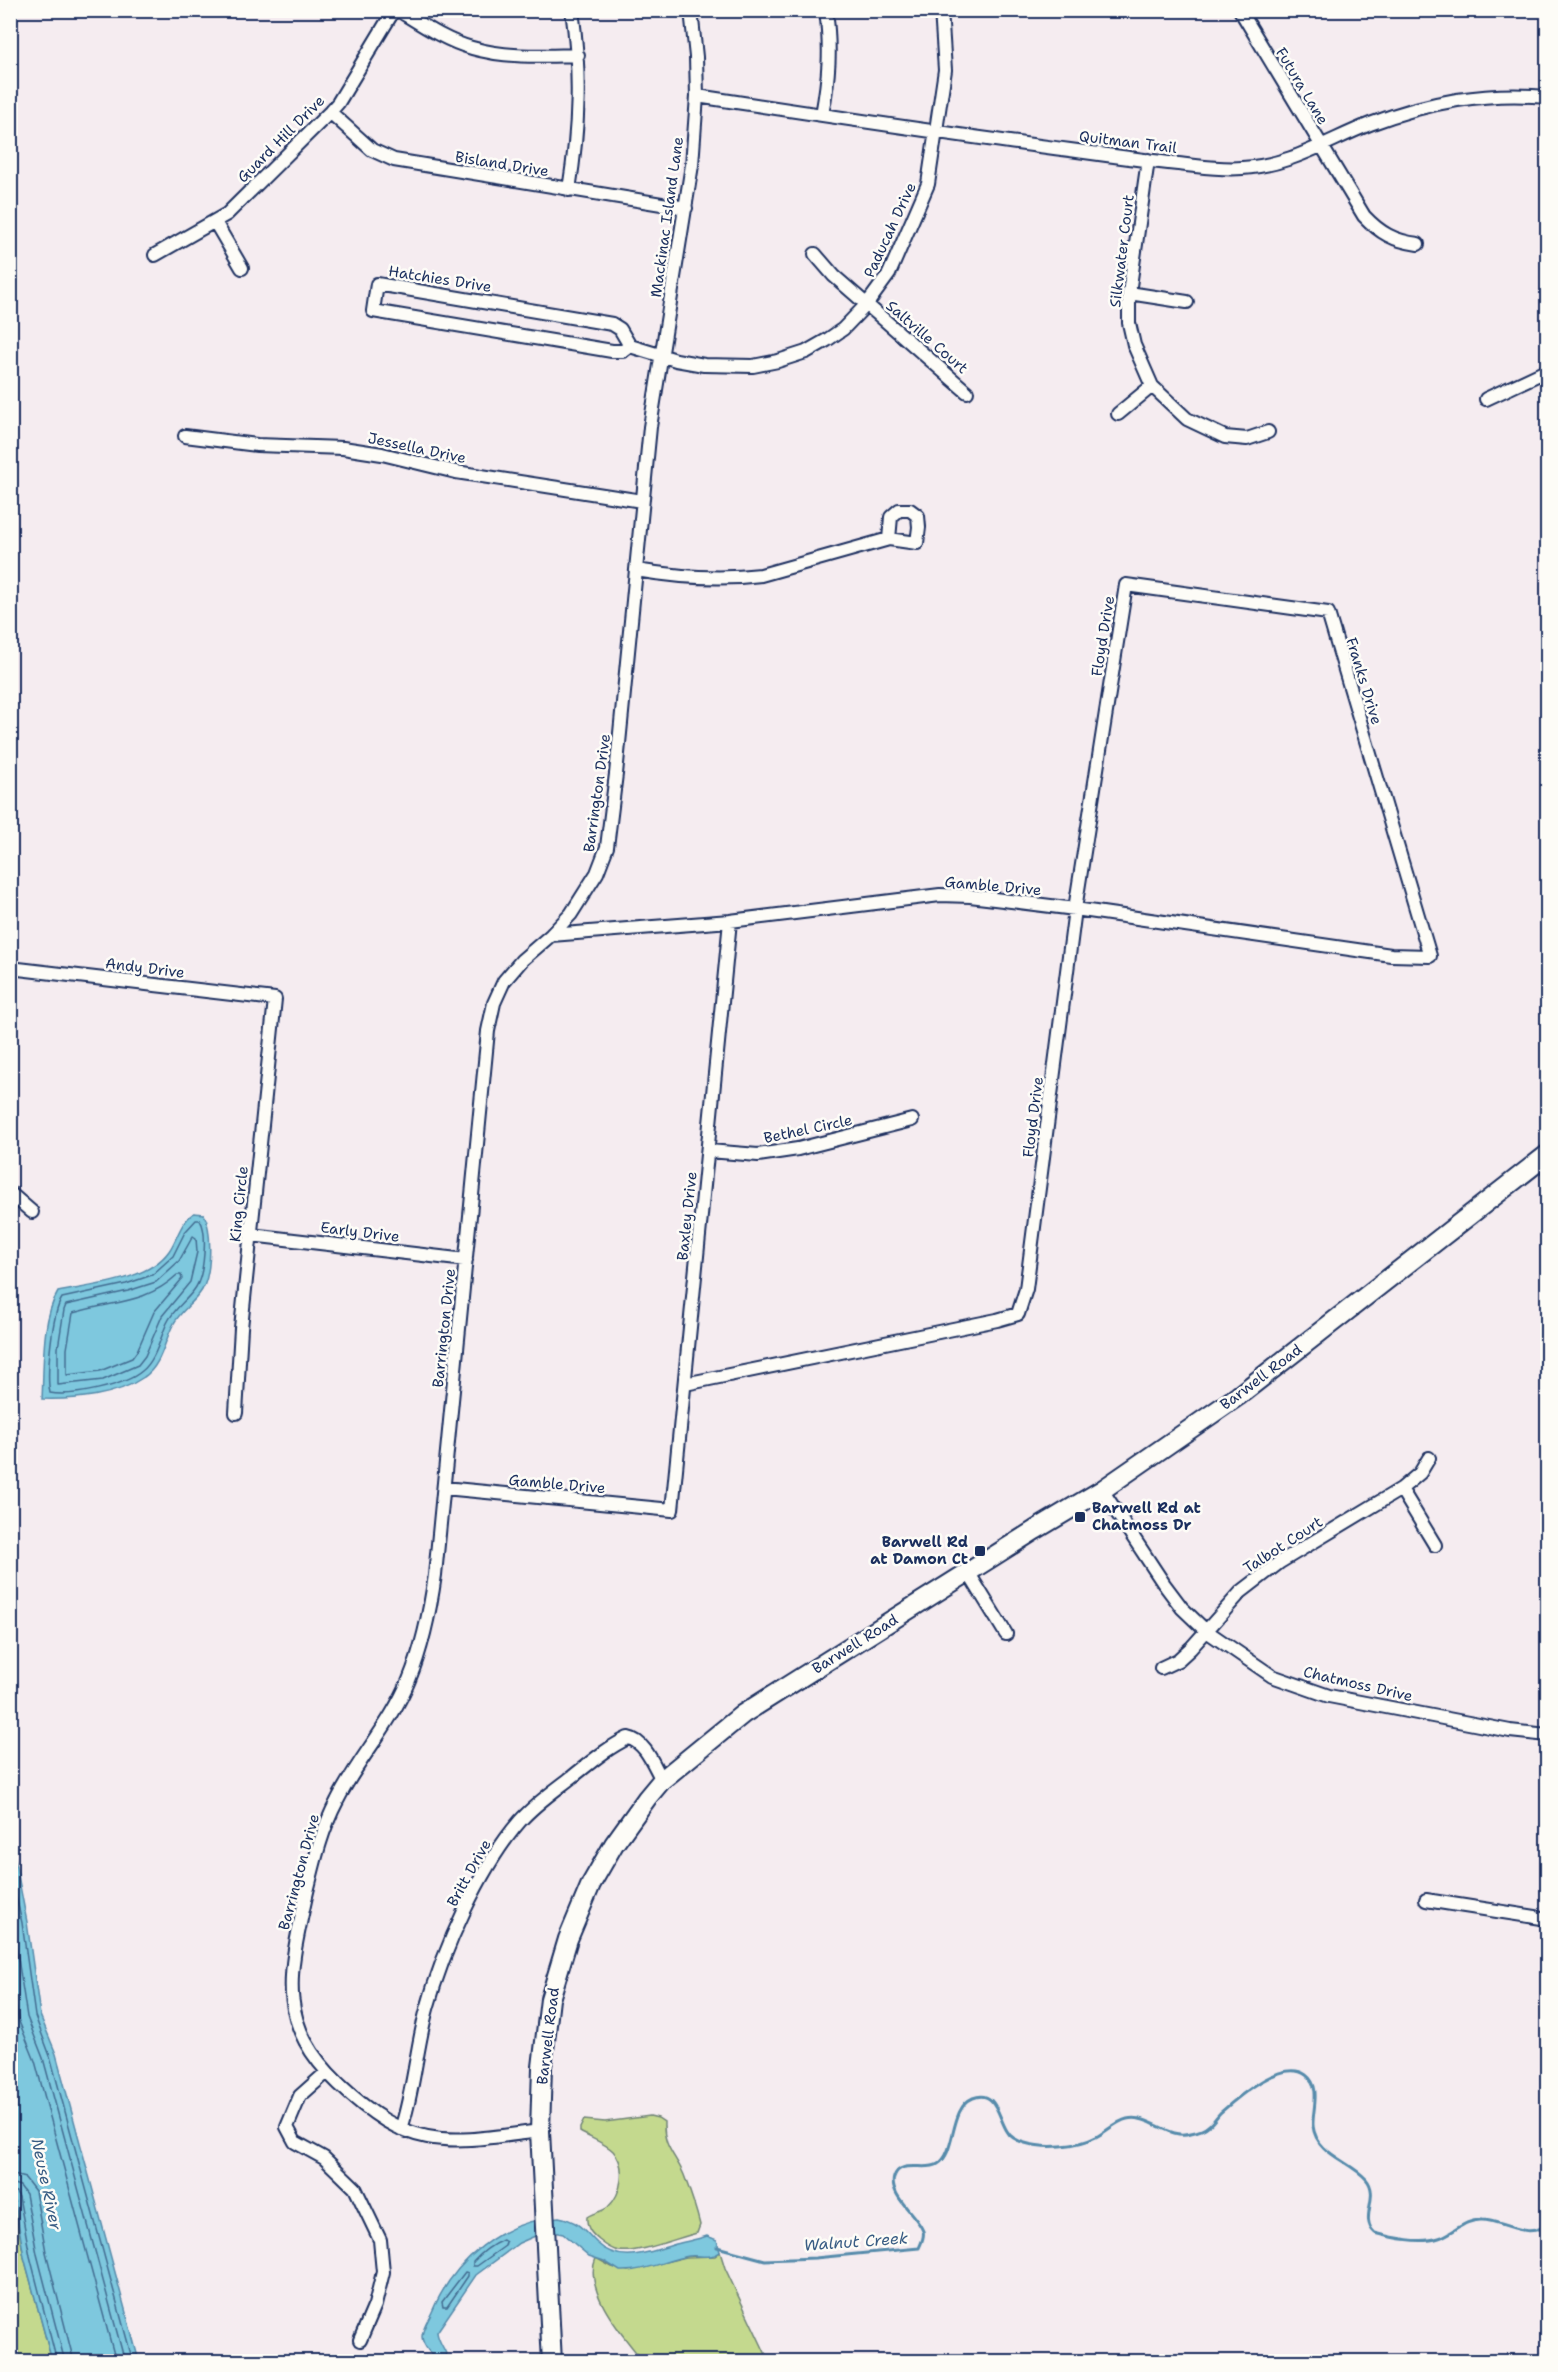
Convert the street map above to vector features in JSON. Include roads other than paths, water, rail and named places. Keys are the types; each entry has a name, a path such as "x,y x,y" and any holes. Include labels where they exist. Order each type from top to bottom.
{"street":[{"path":"396,10 472,48 511,54 578,55"},
{"name":"Guard Hill Drive","path":"155,255 226,214 330,112 338,103 396,10"},
{"path":"569,190 579,103 578,55 572,10"},
{"name":"Mackinac Island Lane","path":"660,355 693,165 697,96 691,10"},
{"path":"822,115 830,67 826,10"},
{"name":"Paducah Drive","path":"660,355 725,366 753,366 778,361 806,352 827,340 843,329 867,304 889,274 928,184 945,64 941,10"},
{"name":"Futura Lane","path":"1240,10 1364,216 1377,231 1389,237 1418,244"},
{"name":"Quitman Trail","path":"697,96 937,133 1220,168 1241,168 1287,161 1412,109 1456,99 1493,94 1548,97"},
{"name":"Bisland Drive","path":"330,112 372,150 394,160 686,208"},
{"name":"Silkwater Court","path":"1148,160 1129,293 1129,323 1134,345 1152,386 1187,419 1226,437 1247,439 1268,432"},
{"path":"215,222 242,268"},
{"name":"Saltville Court","path":"815,254 834,276 967,392"},
{"name":"Hatchies Drive","path":"630,346 623,351 612,351 373,311 377,284 612,324 620,329 630,346 660,355"},
{"path":"1129,293 1187,302"},
{"name":"Barrington Drive","path":"540,2131 452,2141 434,2139 389,2124 364,2106 327,2072 305,2041 296,2018 291,1989 294,1950 314,1863 329,1817 398,1704 418,1658 431,1604 488,1031 494,1003 498,991 512,971 571,914 597,873 607,847 642,501 660,355"},
{"path":"1486,399 1548,370"},
{"path":"1118,414 1152,386"},
{"name":"Jessella Drive","path":"185,436 257,445 362,451 456,472 642,501"},
{"path":"636,570 704,577 742,577 781,570 889,539 917,543 918,516 910,510 899,510 891,517 889,539"},
{"name":"Floyd Drive","path":"685,1384 1018,1314 1026,1289 1075,909 1125,587"},
{"name":"Franks Drive","path":"1125,587 1328,613 1430,956"},
{"name":"Gamble Drive","path":"551,935 730,921 940,895 970,896 1075,909 1391,955 1430,956"},
{"name":"Baxley Drive","path":"668,1509 672,1509 730,921"},
{"name":"Andy Drive","path":"10,968 275,999"},
{"name":"King Circle","path":"236,1413 241,1328 275,999"},
{"name":"Bethel Circle","path":"709,1151 758,1155 798,1149 912,1120"},
{"name":"Barwell Road","path":"552,2361 540,2131 544,2036 550,1999 568,1939 591,1884 628,1823 662,1780 743,1714 1102,1490 1238,1396 1548,1154"},
{"path":"10,1193 32,1212"},
{"name":"Early Drive","path":"251,1235 466,1260"},
{"name":"Talbot Court","path":"1161,1668 1178,1660 1240,1592 1280,1562 1401,1489 1420,1473 1429,1458"},
{"name":"Gamble Drive","path":"444,1488 668,1509"},
{"path":"1401,1489 1435,1545"},
{"name":"Chatmoss Drive","path":"1102,1490 1182,1608 1205,1630 1272,1676 1298,1687 1340,1698 1510,1731 1548,1735"},
{"path":"968,1572 1006,1634"},
{"name":"Britt Drive","path":"401,2129 409,2106 421,2032 435,1981 462,1917 504,1840 531,1809 601,1754 628,1738 637,1741 644,1749 662,1780"},
{"path":"1426,1900 1548,1919"},
{"path":"327,2072 300,2096 287,2127 295,2142 324,2158 355,2188 380,2240 382,2272 375,2305 360,2340"}],"water":[{"path":"194,1213 204,1214 207,1221 210,1252 208,1273 202,1290 173,1325 162,1353 150,1372 133,1383 109,1393 68,1399 42,1399 46,1330 58,1292 103,1284 148,1269 169,1251 182,1226"},
{"name":"Neuse River","path":"11,1839 27,1922 40,2015 56,2054 139,2361 52,2361 24,2257 11,2181"},
{"path":"559,2217 576,2224 606,2250 615,2254 646,2253 707,2236 717,2240 720,2252 706,2256 689,2256 638,2270 620,2271 604,2261 589,2256 563,2234 542,2233 519,2243 476,2275 437,2332 448,2361 435,2361 424,2344 422,2334 441,2293 453,2276 482,2246 500,2235 518,2226"}],"waterway":[{"name":"Walnut Creek","path":"717,2247 765,2260 815,2258 919,2248 923,2231 895,2191 894,2177 902,2168 938,2164 948,2150 960,2111 965,2103 973,2098 987,2097 995,2106 1008,2133 1017,2140 1033,2145 1061,2146 1080,2143 1100,2135 1119,2122 1136,2118 1175,2133 1198,2131 1210,2125 1228,2106 1260,2082 1285,2072 1296,2071 1306,2075 1314,2086 1313,2126 1320,2144 1359,2173 1370,2186 1369,2221 1375,2233 1415,2240 1432,2240 1476,2220 1533,2231 1548,2223"}],"place":[{"name":"Barwell Rd at Chatmoss Dr","path":"1080,1517"},
{"name":"Barwell Rd at Damon Ct","path":"980,1551"}]}
